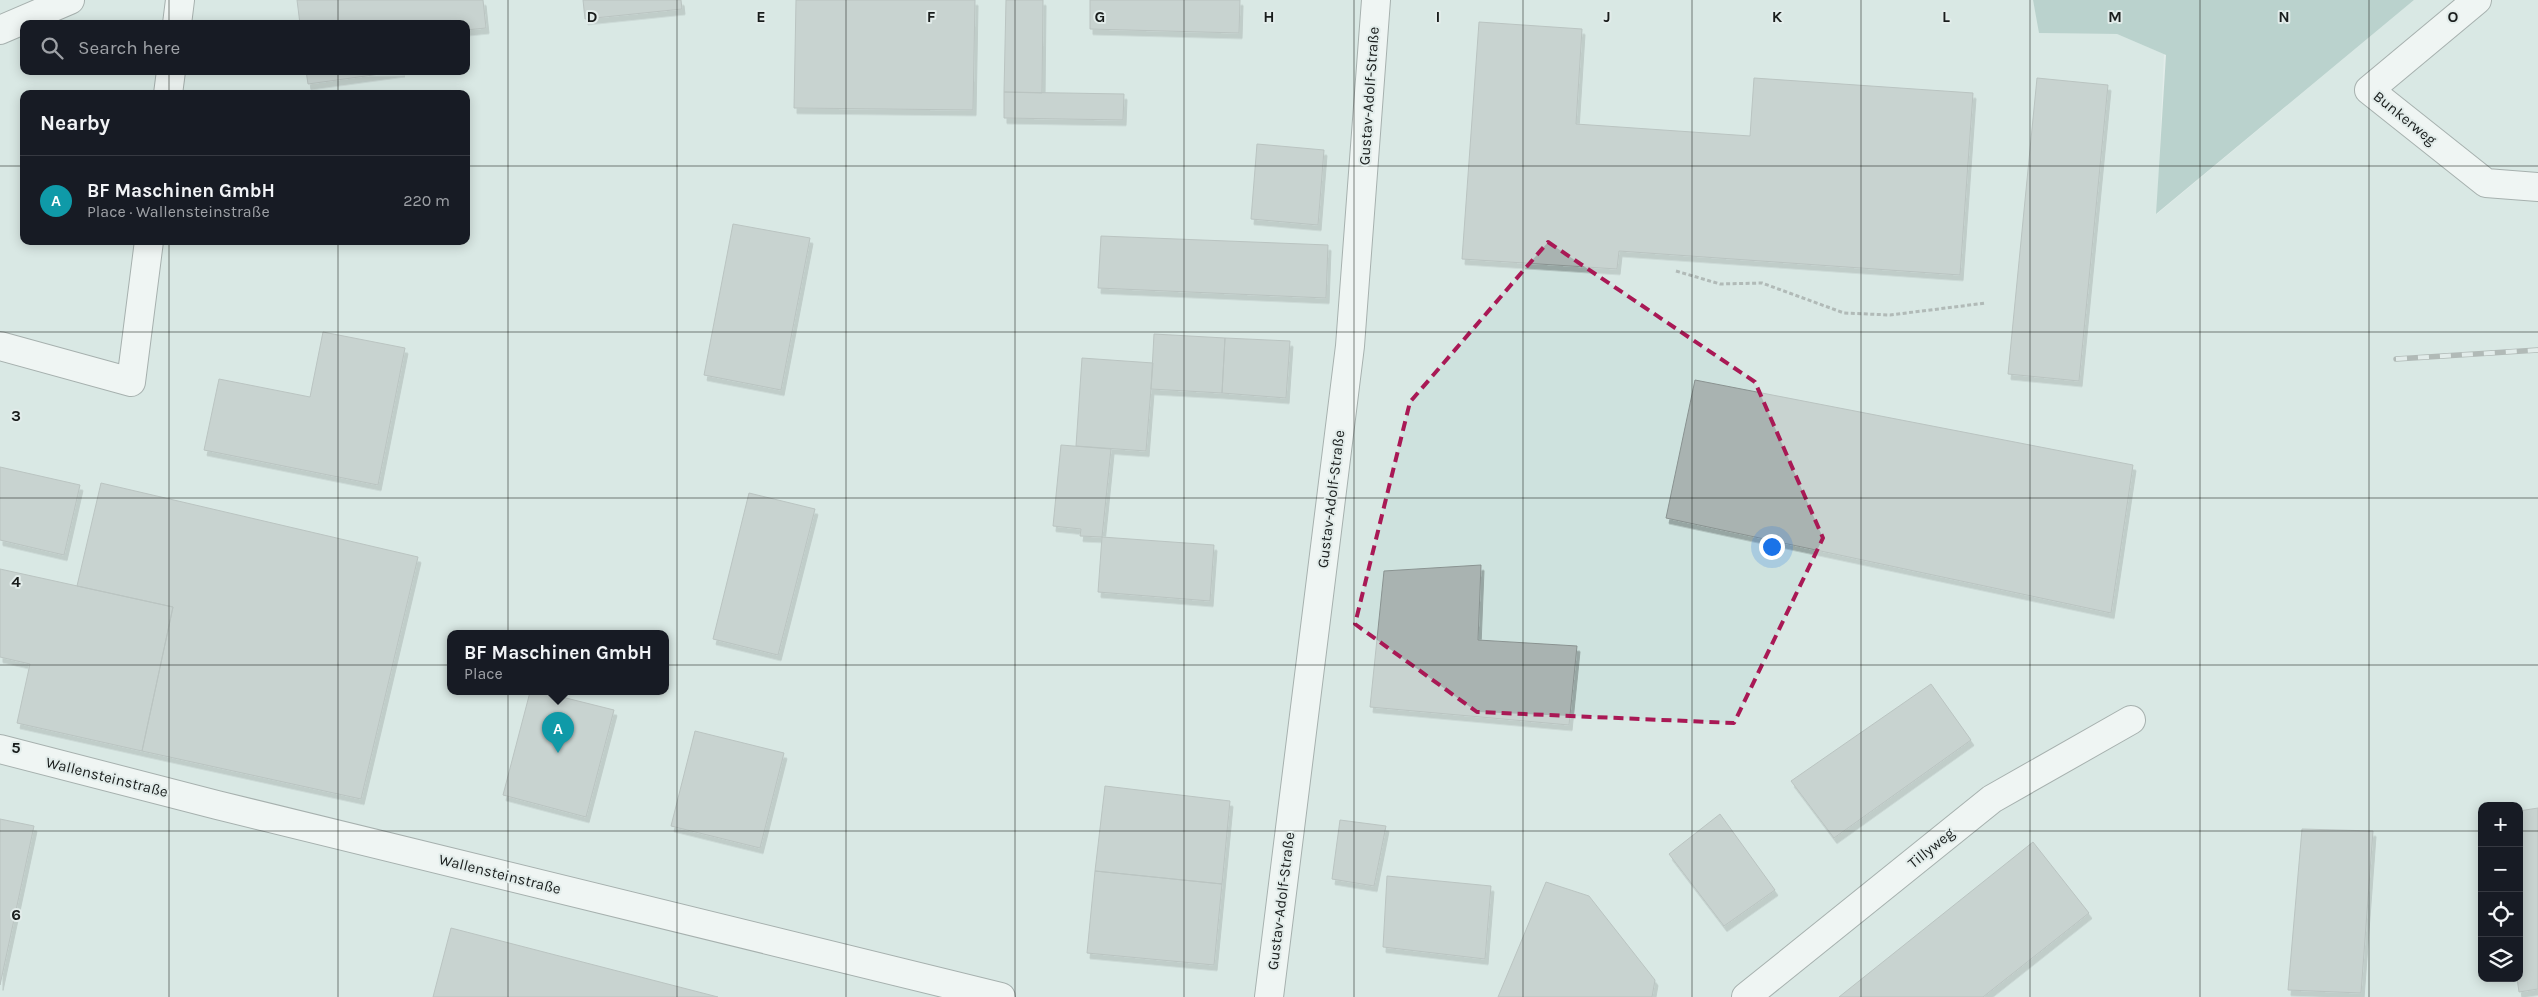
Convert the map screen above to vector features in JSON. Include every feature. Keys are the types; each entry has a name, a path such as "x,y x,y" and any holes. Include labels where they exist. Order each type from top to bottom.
{"street":[{"path":"23,20 70,0"},
{"path":"178,20 180,0"},
{"name":"Gustav-Adolf-Straße","path":"1269,997 1350,346 1376,0"},
{"name":"Bunkerweg","path":"2477,0 2369,90 2486,183 2538,187"},
{"path":"0,30 20,21"},
{"path":"169,90 170,75"},
{"path":"0,346 131,382 148,245"},
{"name":"Tillyweg","path":"1746,997 1992,799 2131,720"},
{"name":"Wallensteinstraße","path":"0,749 217,805 1001,997"}],"path":[{"path":"1676,271 1720,284 1762,283 1844,313 1890,314 1986,303"}],"highlighted area":[{"path":"1548,242 1755,382 1823,538 1734,723 1477,712 1355,624 1410,402"}],"shaded area":[{"path":"0,0 2033,0 2040,33 2117,34 2164,54 2157,214 2414,0 2538,0 2538,997 0,997"}],"green space":[{"path":"2033,0 2414,0 2156,214 2166,55 2117,34 2039,33"}],"building":[{"path":"297,0 483,0 486,28 470,30 470,20 300,20"},
{"path":"583,0 681,0 682,9 585,19"},
{"path":"796,0 975,0 973,110 794,108"},
{"path":"1006,0 1043,0 1042,93 1004,92"},
{"path":"1090,0 1240,0 1239,33 1090,29"},
{"path":"1479,22 1582,29 1576,124 1750,136 1754,78 1973,93 1960,275 1619,251 1617,269 1462,259"},
{"path":"307,75 373,75 308,84"},
{"path":"2037,78 2108,85 2079,381 2008,374"},
{"path":"1004,92 1124,94 1123,120 1004,118"},
{"path":"1257,144 1324,150 1318,225 1251,219"},
{"path":"733,224 810,238 781,390 704,375"},
{"path":"1101,236 1328,245 1326,298 1098,288"},
{"path":"323,332 405,348 378,485 204,450 219,379 310,397"},
{"path":"1154,334 1225,338 1222,393 1151,389"},
{"path":"1225,338 1290,341 1286,398 1222,393"},
{"path":"1082,358 1153,363 1146,451 1076,446"},
{"path":"1695,380 2133,465 2111,613 1666,518"},
{"path":"1061,445 1111,449 1102,537 1080,536 1081,529 1053,526"},
{"path":"0,467 80,485 64,555 0,540"},
{"path":"101,483 418,557 361,799 142,751 173,607 77,586"},
{"path":"749,493 815,509 778,655 713,639"},
{"path":"1102,537 1214,545 1210,601 1098,592"},
{"path":"1481,565 1478,640 1577,646 1569,725 1370,707 1384,571"},
{"path":"0,569 173,607 142,751 17,723 30,664 0,657"},
{"path":"1931,684 1971,740 1834,838 1791,781"},
{"path":"529,695 554,695 614,710 586,817 503,795"},
{"path":"695,731 784,753 760,848 671,826"},
{"path":"1105,786 1230,801 1222,884 1095,871"},
{"path":"2538,808 2538,989 2519,992 2518,982 2523,982 2523,810"},
{"path":"1720,814 1775,890 1724,926 1669,854"},
{"path":"0,819 34,826 0,985"},
{"path":"1340,820 1386,826 1374,886 1332,879"},
{"path":"2302,829 2373,831 2361,993 2288,990"},
{"path":"2033,842 2089,913 1983,997 1839,997"},
{"path":"1095,871 1222,884 1214,965 1087,953"},
{"path":"1387,876 1491,886 1485,959 1383,947"},
{"path":"1546,882 1589,896 1655,980 1652,997 1498,997"},
{"path":"451,928 718,997 433,997"}],"railway":[{"path":"2396,359 2538,350"}],"place":[{"name":"BF Maschinen GmbH","path":"558,753"}]}
